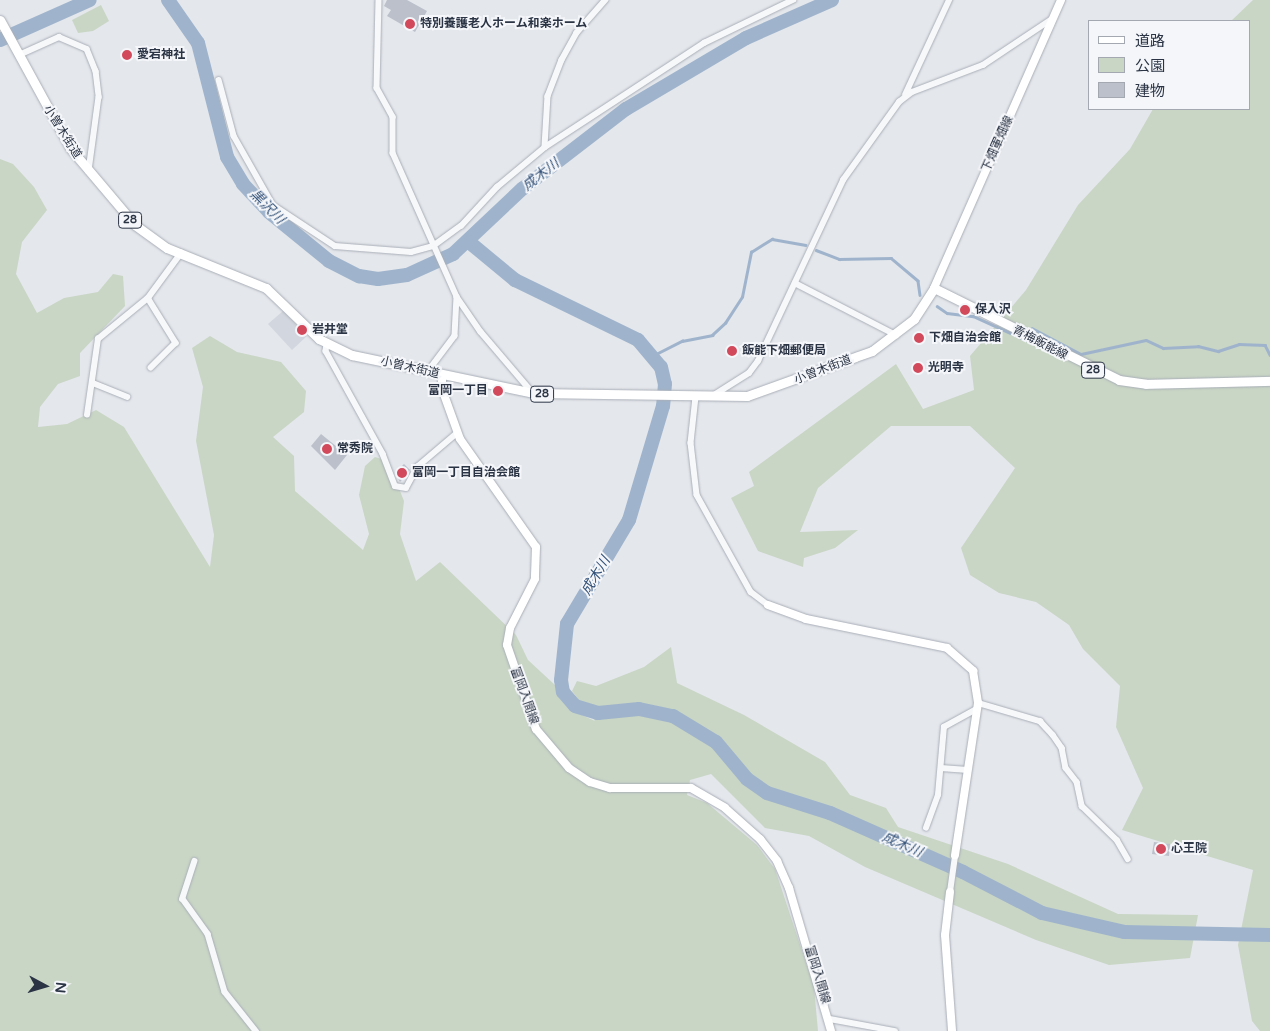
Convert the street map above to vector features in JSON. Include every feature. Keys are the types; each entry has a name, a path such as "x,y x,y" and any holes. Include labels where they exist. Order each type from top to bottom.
{"main road":[{"name":"下畑軍畑線","path":"934,288 1056,16 1061,0"},
{"name":"小曽木街道","path":"1,23 70,148 89,172 146,234 181,253 266,288 327,344 352,355 442,376 534,393 710,397 766,392 872,351 896,335 914,318 934,288"},
{"name":"青梅飯能線","path":"934,288 1119,380 1146,384 1270,381"},
{"name":"富岡入間線","path":"442,376 442,389 457,433 536,547 535,579 510,628 507,645 524,701 543,740 568,768 598,786 691,788 725,808 760,839 777,861 789,888 830,1019 831,1031"},
{"path":"768,605 806,619 947,648 973,671 978,706 955,855"},
{"path":"950,892 945,935 952,1031"}],"street":[{"path":"379,0 377,88 393,117 395,160 433,246 446,269 457,297 481,332 534,393"},
{"path":"545,148 548,96 562,60 577,33 606,0"},
{"path":"219,80 234,136 273,205 335,246 411,252 433,246 461,226 496,187 545,148 704,43 793,0"},
{"path":"710,397 754,368 843,180 872,135 904,98 949,0"},
{"path":"904,98 983,65 1056,16"},
{"path":"17,51 59,37 87,49 96,71 99,97 89,172"},
{"path":"87,414 93,383 91,370 98,339 148,298 181,253"},
{"path":"795,283 896,335"},
{"path":"428,372 455,336 457,297"},
{"path":"148,298 176,343 151,368"},
{"path":"327,344 326,351 383,454 395,486 406,488 417,467 457,433"},
{"path":"93,383 127,397"},
{"path":"693,397 691,443 697,495 751,592 768,605"},
{"path":"926,828 938,795 944,727 978,706 1040,721 1062,748 1066,768 1077,782 1082,806 1117,840 1128,859"},
{"path":"941,768 968,770"},
{"path":"950,892 955,855"},
{"path":"195,861 183,899 208,934 225,992 256,1031"},
{"path":"830,1019 895,1031"}],"shaded area":[{"path":"283,311 307,336 292,350 268,324"}],"green space":[{"path":"1253,0 1270,0 1270,1031 1260,1031 1252,1021 1238,945 1253,870 1122,830 1143,788 1116,727 1120,686 1083,649 1069,625 1036,602 999,593 970,575 961,548 1015,468 970,426 891,426 818,488 800,532 858,530 835,548 804,558 803,567 758,551 731,498 754,486 749,472 896,364 923,409 974,390 970,356 1026,290 1078,205 1130,149 1152,110 1250,110 1250,20 1232,20"},
{"path":"101,5 109,21 93,31 78,33 72,20"},
{"path":"0,159 13,164 34,187 47,210 22,242 16,274 37,313 64,298 98,292 113,274 123,276 125,306 80,353 80,376 58,384 40,407 38,427 67,424 96,410 124,427 210,567 214,535 196,441 203,387 192,348 210,336 237,352 281,362 306,391 304,412 273,437 294,456 295,491 363,550 369,534 359,495 365,466 375,457 388,461 404,501 400,534 416,581 440,562 516,635 528,660 555,685 573,711 595,721 572,691 577,681 596,686 644,667 671,647 677,683 744,715 825,762 850,795 886,808 898,827 1008,864 1118,914 1198,915 1190,958 1109,965 1036,940 865,867 809,836 765,828 711,774 690,780 687,795 707,803 757,845 775,869 814,987 818,1031 0,1031"}],"building":[{"name":"特別養護老人ホーム和楽ホーム","path":"387,0 407,0 427,11 415,32 387,16 391,10 384,6"},
{"name":"常秀院","path":"321,434 347,455 335,470 311,446"},
{"name":"富岡一丁目自治会館","path":"404,464 410,470 400,482 395,473"},
{"name":"心王院","path":"1154,842 1170,844 1169,856 1152,854"}],"waterway":[{"name":"黒沢川","path":"0,40 90,0"},
{"name":"黒沢川","path":"168,0 198,43 227,157 243,184 269,212 329,261 359,276 378,279 407,275 453,254 522,189 626,109 746,38 832,0"},
{"path":"652,356 682,341 712,335 725,323 742,297 751,252 772,239 805,245"},
{"name":"成木川","path":"469,242 515,280 638,340 661,367 665,384 663,406 629,520 567,624 561,680 563,692 575,706 598,713 639,709 673,716 716,742 747,779 767,793 830,813 963,872 1042,913 1124,932 1270,935"},
{"path":"816,250 839,259 891,258 918,281 920,295"},
{"path":"937,306 947,313 973,316 1026,340"},
{"path":"1032,328 1081,354 1146,340 1163,348 1198,346 1218,351 1239,344 1265,345 1270,355"}],"place":[{"name":"特別養護老人ホーム和楽ホーム","path":"410,24"},
{"name":"愛宕神社","path":"127,55"},
{"name":"保入沢","path":"965,310"},
{"name":"岩井堂","path":"302,330"},
{"name":"下畑自治会館","path":"919,338"},
{"name":"飯能下畑郵便局","path":"732,351"},
{"name":"光明寺","path":"918,368"},
{"name":"富岡一丁目","path":"498,391"},
{"name":"常秀院","path":"327,449"},
{"name":"富岡一丁目自治会館","path":"402,473"},
{"name":"心王院","path":"1161,849"}]}
